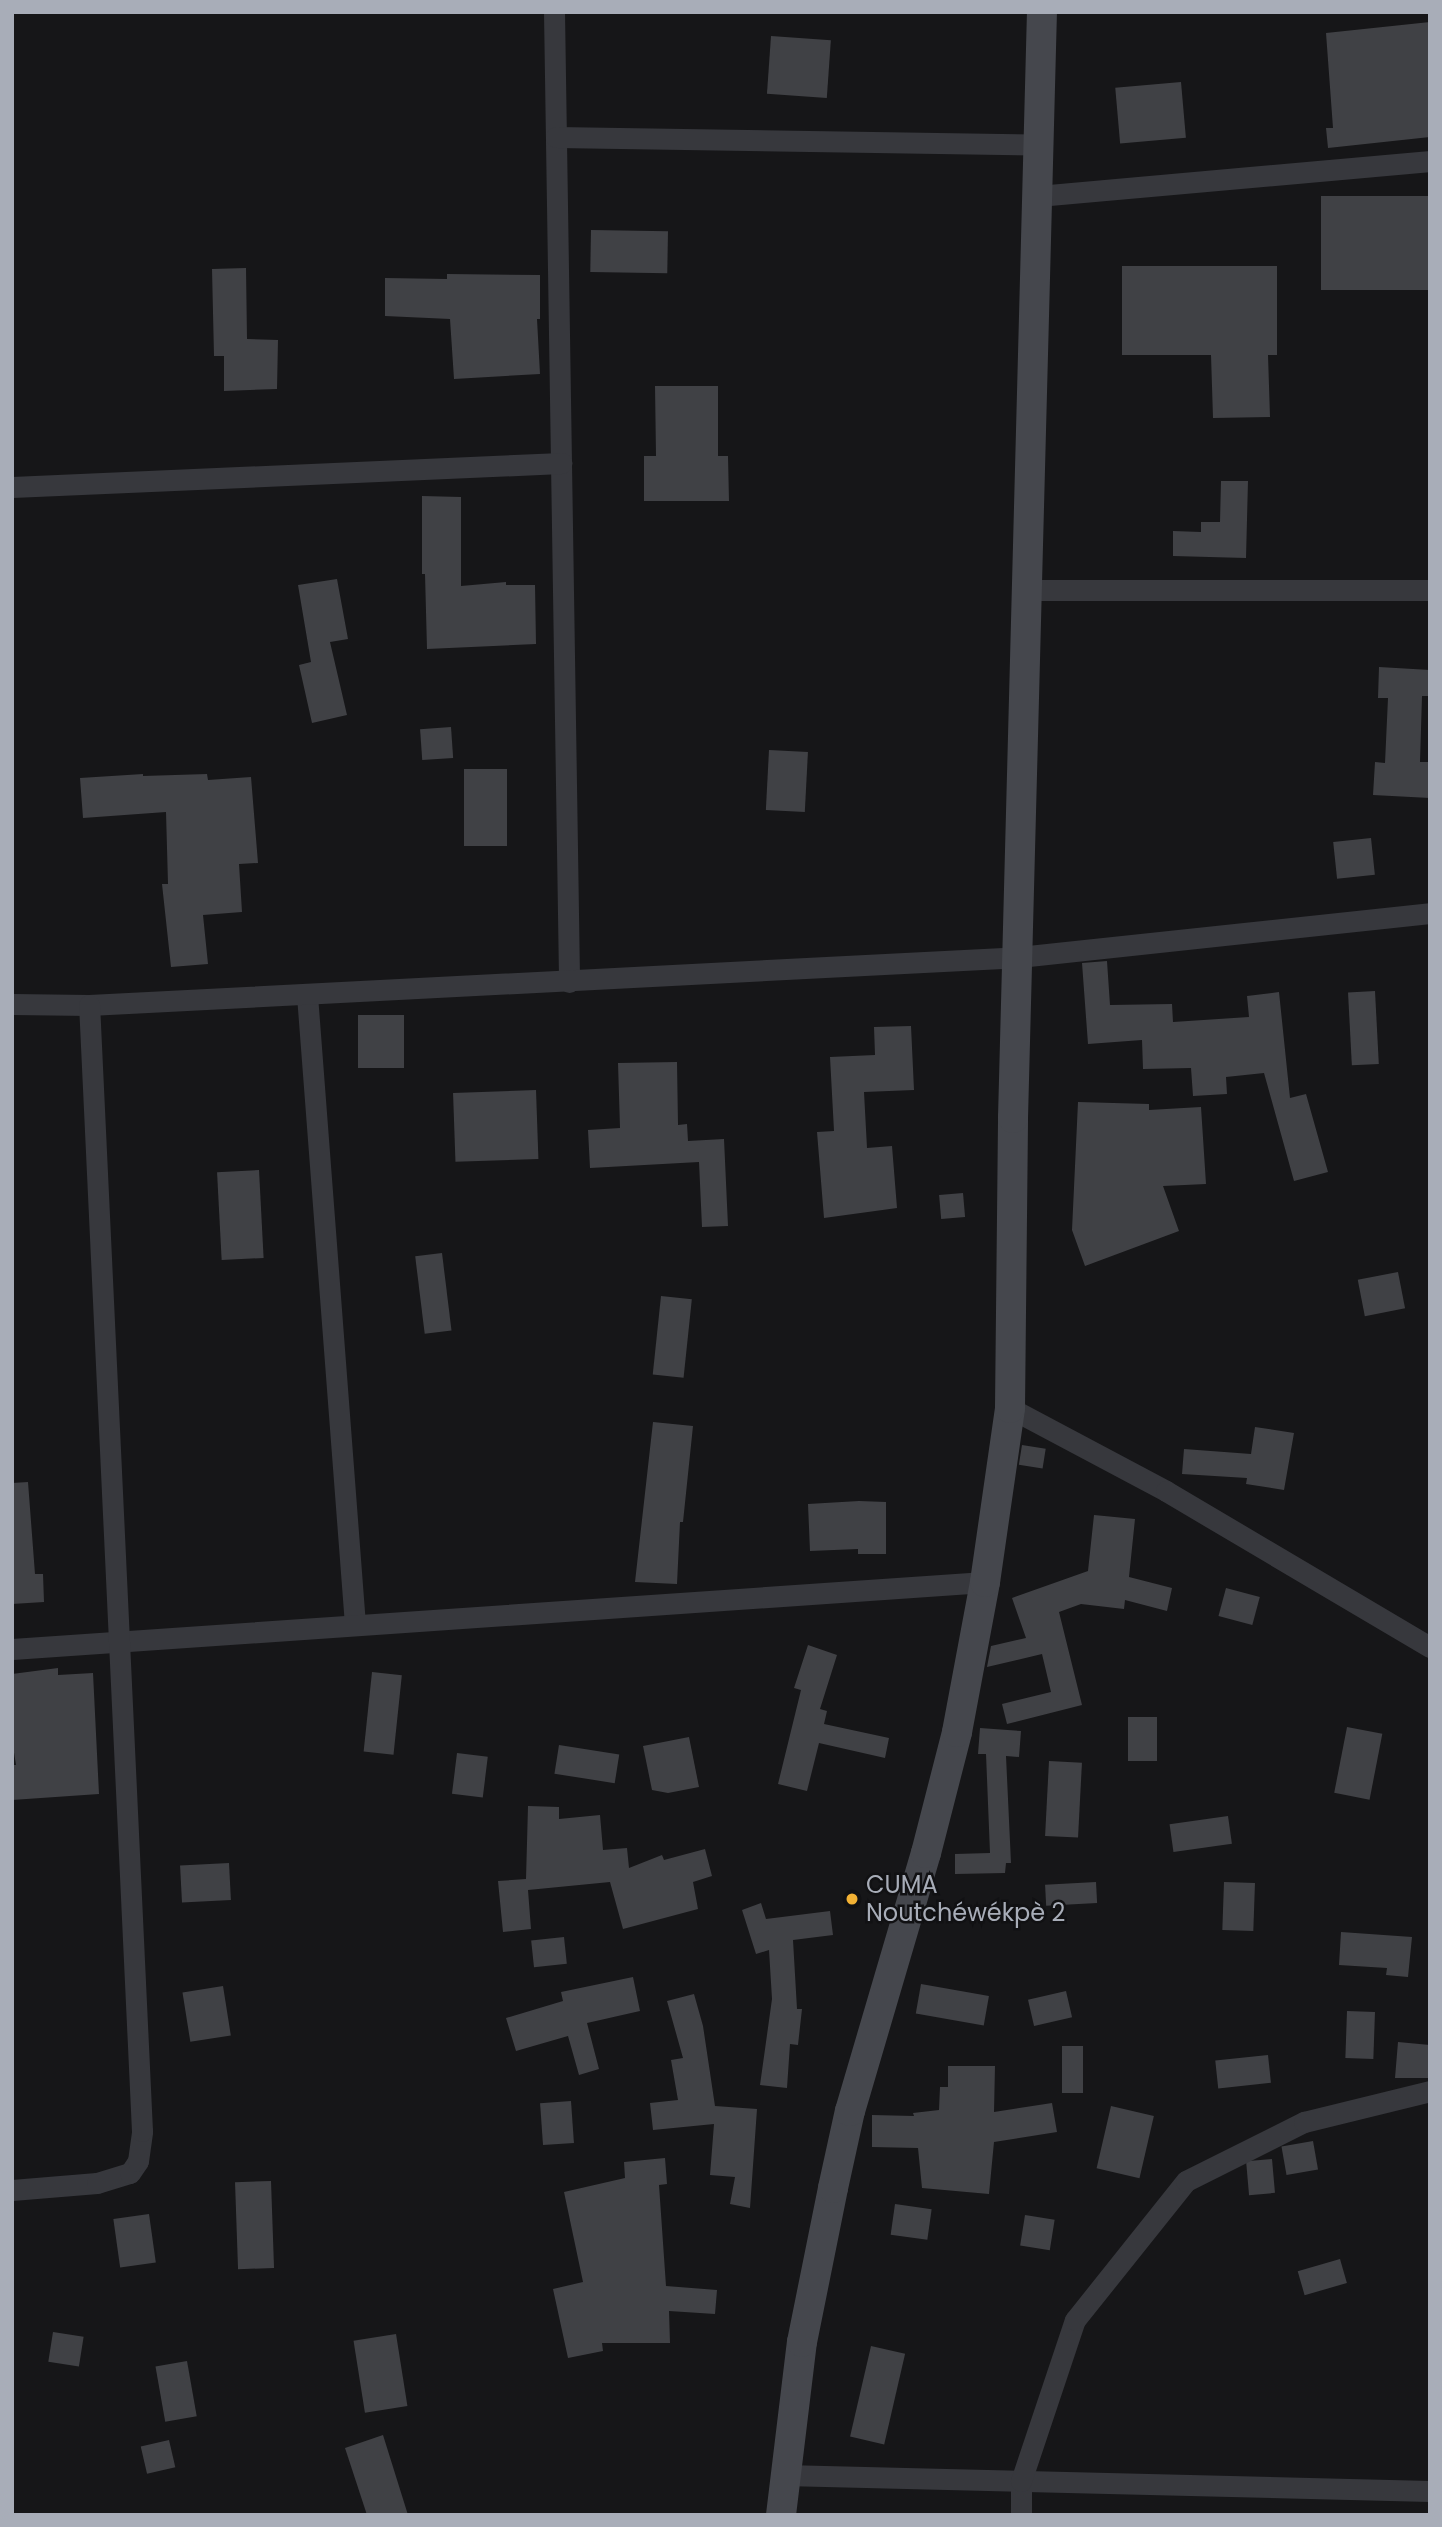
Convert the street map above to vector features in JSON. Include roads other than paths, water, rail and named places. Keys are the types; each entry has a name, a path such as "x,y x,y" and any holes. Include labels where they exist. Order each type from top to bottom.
{"main road":[{"path":"781,2515 802,2342 836,2175 854,2098 926,1853 954,1745 985,1582 1010,1408 1013,1118 1042,12"}],"street":[{"path":"554,12 569,982"},
{"path":"556,137 1039,145"},
{"path":"1038,196 1430,161"},
{"path":"12,487 561,463"},
{"path":"1028,590 1430,590"},
{"path":"12,1004 89,1005 307,995 1019,957 1430,913"},
{"path":"307,995 355,1624"},
{"path":"12,2190 115,2179 130,2174 138,2161 142,2131 89,1005"},
{"path":"1010,1408 1166,1491 1430,1647"},
{"path":"12,1649 118,1644 355,1624 985,1582"},
{"path":"1021,2515 1021,2481 1075,2320 1186,2181 1304,2122 1430,2091"},
{"path":"784,2475 1430,2491"}],"place":[{"name":"CUMA Noutchéwékpè 2","path":"852,1899"}]}
